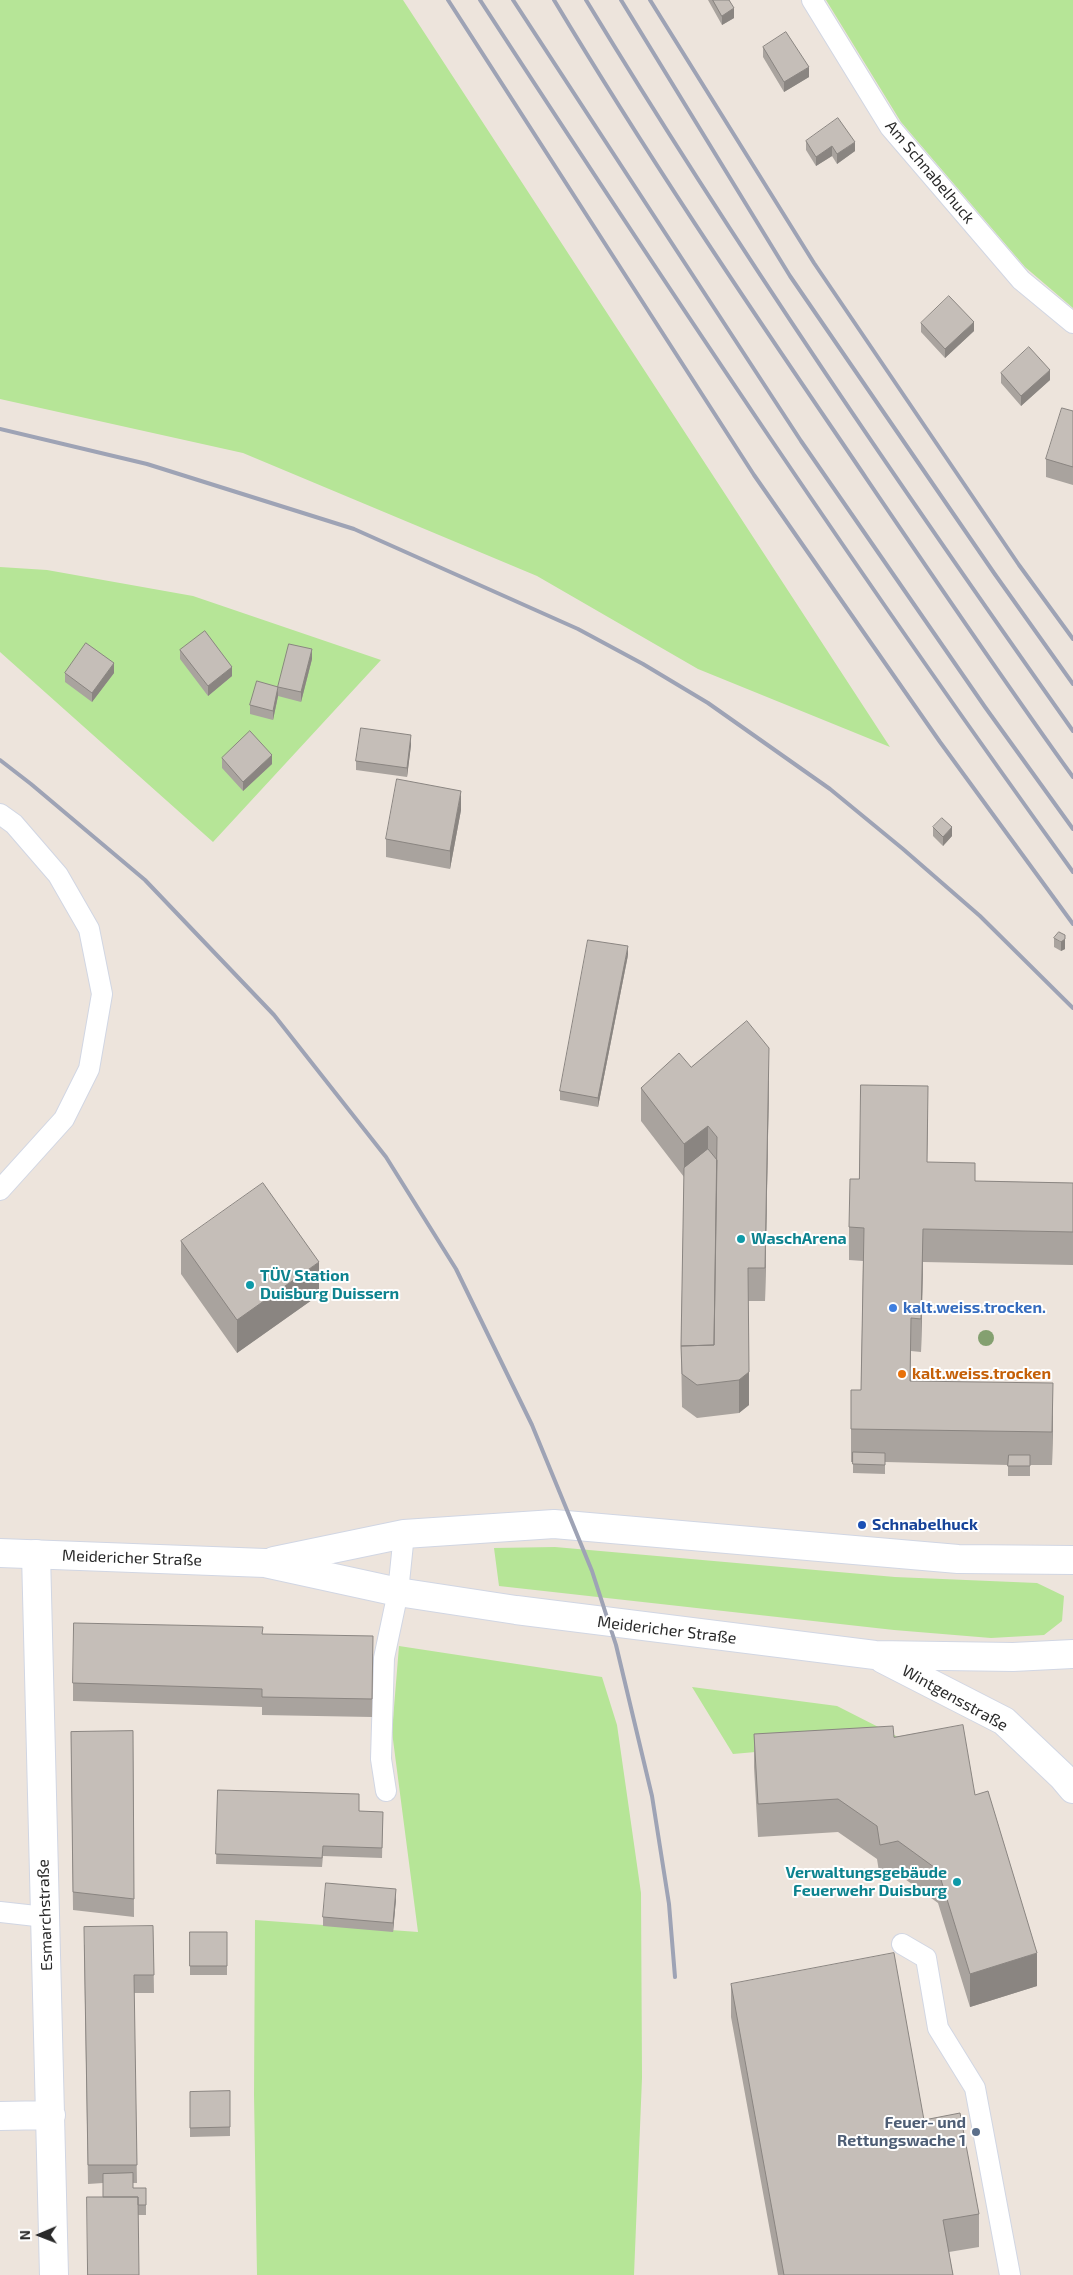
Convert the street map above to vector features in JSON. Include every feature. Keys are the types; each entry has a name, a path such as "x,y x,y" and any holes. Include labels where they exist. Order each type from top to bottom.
{"main road":[{"name":"Meidericher Straße","path":"265,1563 404,1534 554,1524 958,1559 1073,1560"},
{"name":"Meidericher Straße","path":"0,1553 265,1563 398,1592 516,1610 875,1655 1012,1657 1073,1654"},
{"name":"Esmarchstraße","path":"36,1554 54,2275"},
{"name":"Wintgensstraße","path":"875,1655 1004,1721 1062,1776 1073,1789"},
{"path":"0,2116 51,2115"}],"lane":[{"name":"Am Schnabelhuck","path":"812,0 890,127 1021,280 1073,323"},
{"path":"0,814 14,824 58,875 90,929 102,994 89,1068 64,1119 0,1190"},
{"path":"386,1791 381,1759 384,1658 398,1592 404,1534"},
{"path":"0,1912 45,1917"},
{"path":"902,1944 926,1958 938,2028 975,2088 1010,2275"}],"green space":[{"path":"0,0 403,0 890,747 698,669 537,576 243,453 0,399"},
{"path":"826,0 1073,0 1073,308 1025,267 901,122"},
{"path":"0,567 47,570 193,596 381,660 213,842 0,652"},
{"path":"555,1547 895,1577 1037,1583 1064,1596 1062,1621 1044,1635 991,1638 894,1630 499,1586 494,1548"},
{"path":"399,1646 602,1677 617,1725 641,1893 642,2078 634,2275 257,2275 254,2095 255,1920 418,1932 392,1732"},
{"path":"692,1687 837,1706 902,1739 733,1754"}],"building":[{"path":"713,0 729,0 734,8 722,16"},
{"path":"786,32 809,67 784,82 763,47"},
{"path":"838,118 855,142 837,154 832,146 816,157 806,141"},
{"path":"949,296 974,322 945,349 921,323"},
{"path":"1029,347 1050,370 1021,396 1001,373"},
{"path":"1062,408 1073,411 1073,467 1046,459"},
{"path":"205,631 232,667 208,686 180,650"},
{"path":"86,643 114,663 92,693 65,673"},
{"path":"289,644 312,649 301,692 278,687"},
{"path":"257,681 278,687 273,711 250,705"},
{"path":"361,728 411,735 407,768 356,761"},
{"path":"250,731 272,755 243,782 222,758"},
{"path":"397,779 461,791 450,851 386,839"},
{"path":"942,818 952,827 943,837 933,827"},
{"path":"1059,932 1065,935 1065,939 1061,942 1054,938"},
{"path":"588,940 628,946 598,1098 560,1091"},
{"name":"WaschArena","path":"747,1021 769,1048 765,1268 748,1268 749,1372 739,1380 697,1385 682,1374 681,1346 714,1345 717,1137 708,1126 684,1144 641,1088 679,1053 691,1067"},
{"name":"kalt.weiss.trocken.","path":"861,1085 928,1086 927,1162 975,1163 975,1181 1073,1183 1073,1232 923,1229 921,1319 911,1318 910,1381 1053,1383 1052,1432 851,1429 851,1390 861,1390 864,1228 849,1227 850,1179 859,1179"},
{"path":"708,1149 717,1160 714,1345 681,1346 684,1168"},
{"path":"263,1183 319,1262 237,1320 181,1241"},
{"path":"853,1452 885,1453 885,1465 853,1464"},
{"path":"1009,1455 1030,1455 1030,1466 1008,1466"},
{"path":"74,1623 263,1627 262,1634 373,1636 372,1699 262,1697 262,1689 73,1683"},
{"name":"Verwaltungsgebäude Feuerwehr Duisburg","path":"963,1725 975,1795 988,1791 1037,1953 970,1974 938,1870 898,1841 880,1845 877,1826 838,1799 758,1804 754,1734 893,1726 894,1737"},
{"path":"133,1731 134,1899 73,1892 71,1732"},
{"path":"218,1790 359,1794 359,1811 383,1812 382,1848 323,1846 322,1858 216,1854"},
{"path":"326,1883 396,1889 393,1923 323,1917"},
{"path":"153,1926 154,1975 134,1975 137,2165 88,2165 84,1927"},
{"path":"190,1932 227,1932 227,1966 190,1966"},
{"path":"894,1953 924,2120 960,2113 979,2214 943,2220 953,2275 784,2275 731,1984"},
{"path":"230,2091 230,2127 190,2128 190,2092"},
{"path":"133,2173 133,2188 146,2188 146,2205 138,2205 138,2197 103,2197 103,2174"},
{"path":"87,2197 138,2197 139,2275 88,2275"}],"railway":[{"path":"448,0 754,475 940,742 1073,924"},
{"path":"480,0 625,221 845,549 1073,872"},
{"path":"513,0 801,441 985,707 1073,829"},
{"path":"554,0 623,112 730,277 1073,777"},
{"path":"586,0 702,186 823,370 1073,731"},
{"path":"621,0 790,276 994,573 1073,684"},
{"path":"650,0 814,263 1019,565 1073,639"},
{"path":"0,429 147,464 354,529 578,629 643,664 708,703 830,789 980,916 1073,1008"},
{"path":"0,760 145,880 274,1015 386,1157 456,1269 532,1425 592,1571 616,1645 652,1796 669,1904 675,1977"}],"place":[{"name":"WaschArena","path":"741,1239"},
{"name":"TÜV Station Duisburg Duissern","path":"250,1285"},
{"name":"kalt.weiss.trocken.","path":"893,1308"},
{"name":"kalt.weiss.trocken","path":"902,1374"},
{"name":"Schnabelhuck","path":"862,1525"},
{"name":"Verwaltungsgebäude Feuerwehr Duisburg","path":"957,1882"},
{"name":"Feuer- und Rettungswache 1","path":"976,2132"}]}
